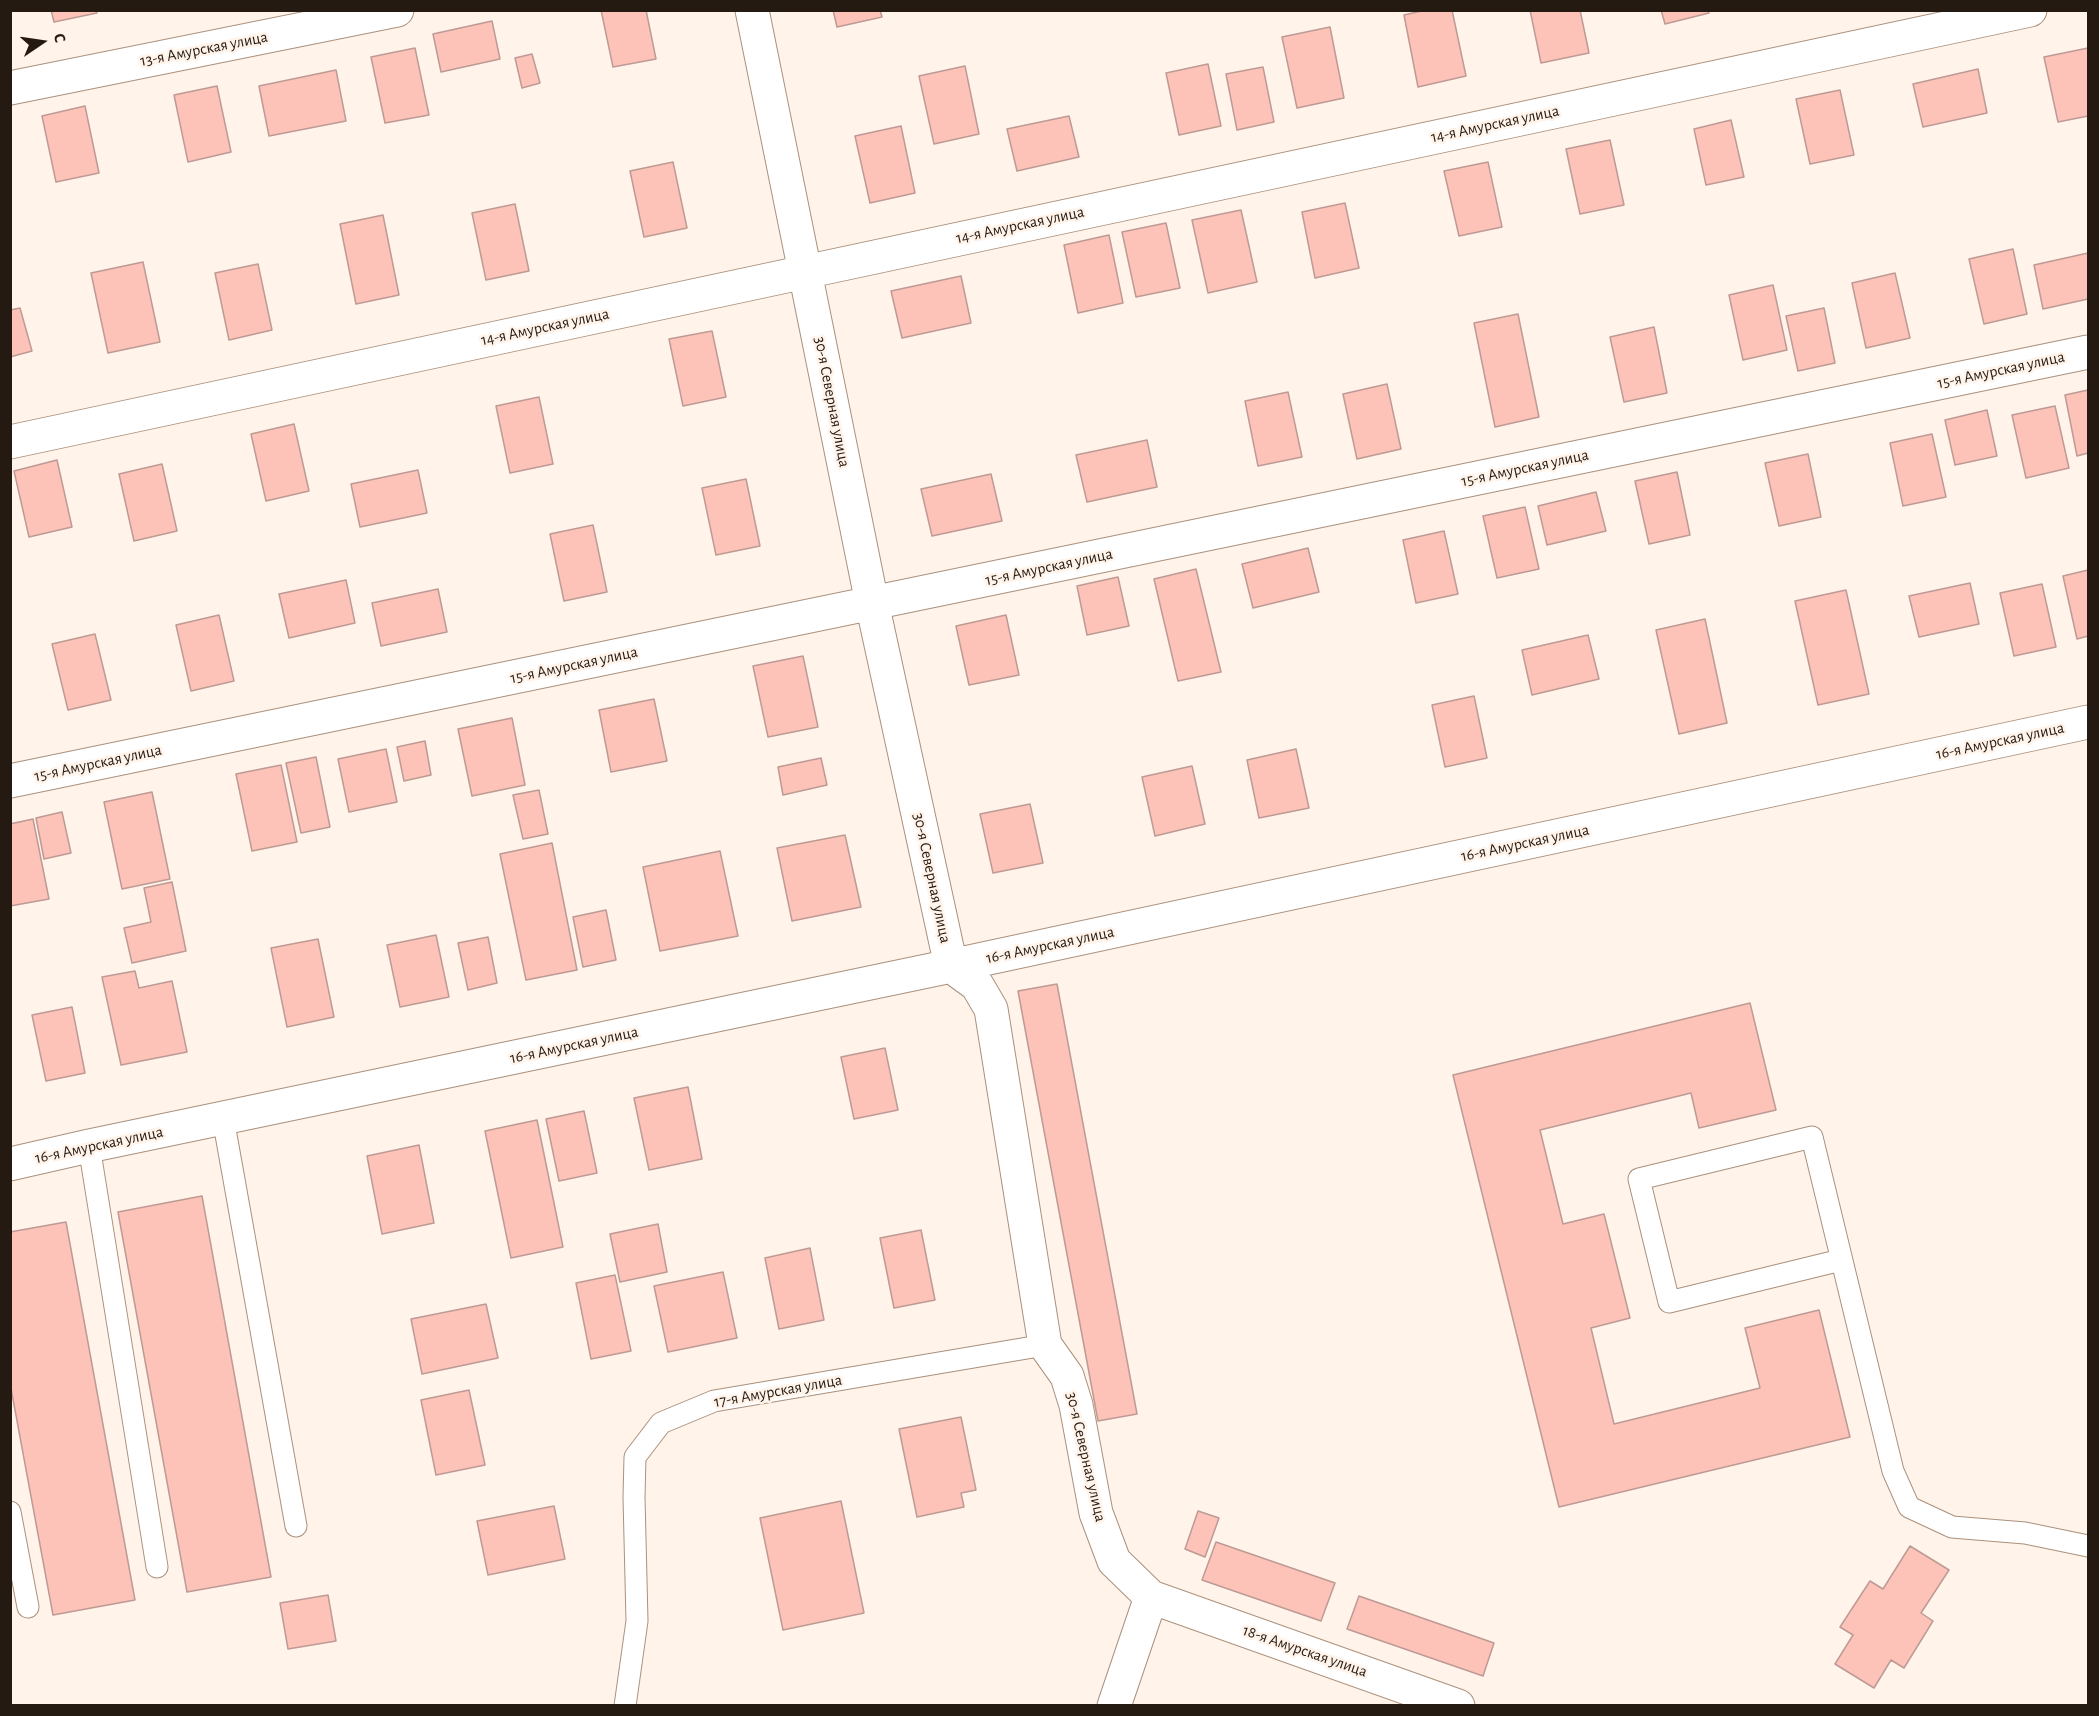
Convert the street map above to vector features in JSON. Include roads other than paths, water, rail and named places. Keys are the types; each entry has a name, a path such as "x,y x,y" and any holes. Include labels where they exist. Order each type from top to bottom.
{"street":[{"name":"13-я Амурская улица","path":"10,88 397,10"},
{"name":"30-я Северная улица","path":"752,10 872,603 951,966 977,985 991,1009 1046,1345 1067,1376 1076,1405 1096,1513 1114,1561 1151,1597"},
{"name":"14-я Амурская улица","path":"10,442 805,270 2030,10"},
{"name":"15-я Амурская улица","path":"10,781 2088,352"},
{"name":"16-я Амурская улица","path":"10,1164 951,966 2088,722"},
{"path":"1114,1706 1151,1597"},
{"name":"18-я Амурская улица","path":"1151,1597 1458,1706"}],"lane":[{"path":"223,1118 296,1526"},
{"path":"1841,1260 1669,1302 1639,1179 1812,1137 1893,1471 1909,1507 1952,1527 2025,1533 2088,1546"},
{"path":"89,1146 157,1567"},
{"name":"17-я Амурская улица","path":"625,1706 637,1621 635,1457 661,1423 714,1401 1046,1345"},
{"path":"10,1512 28,1607"}]}
